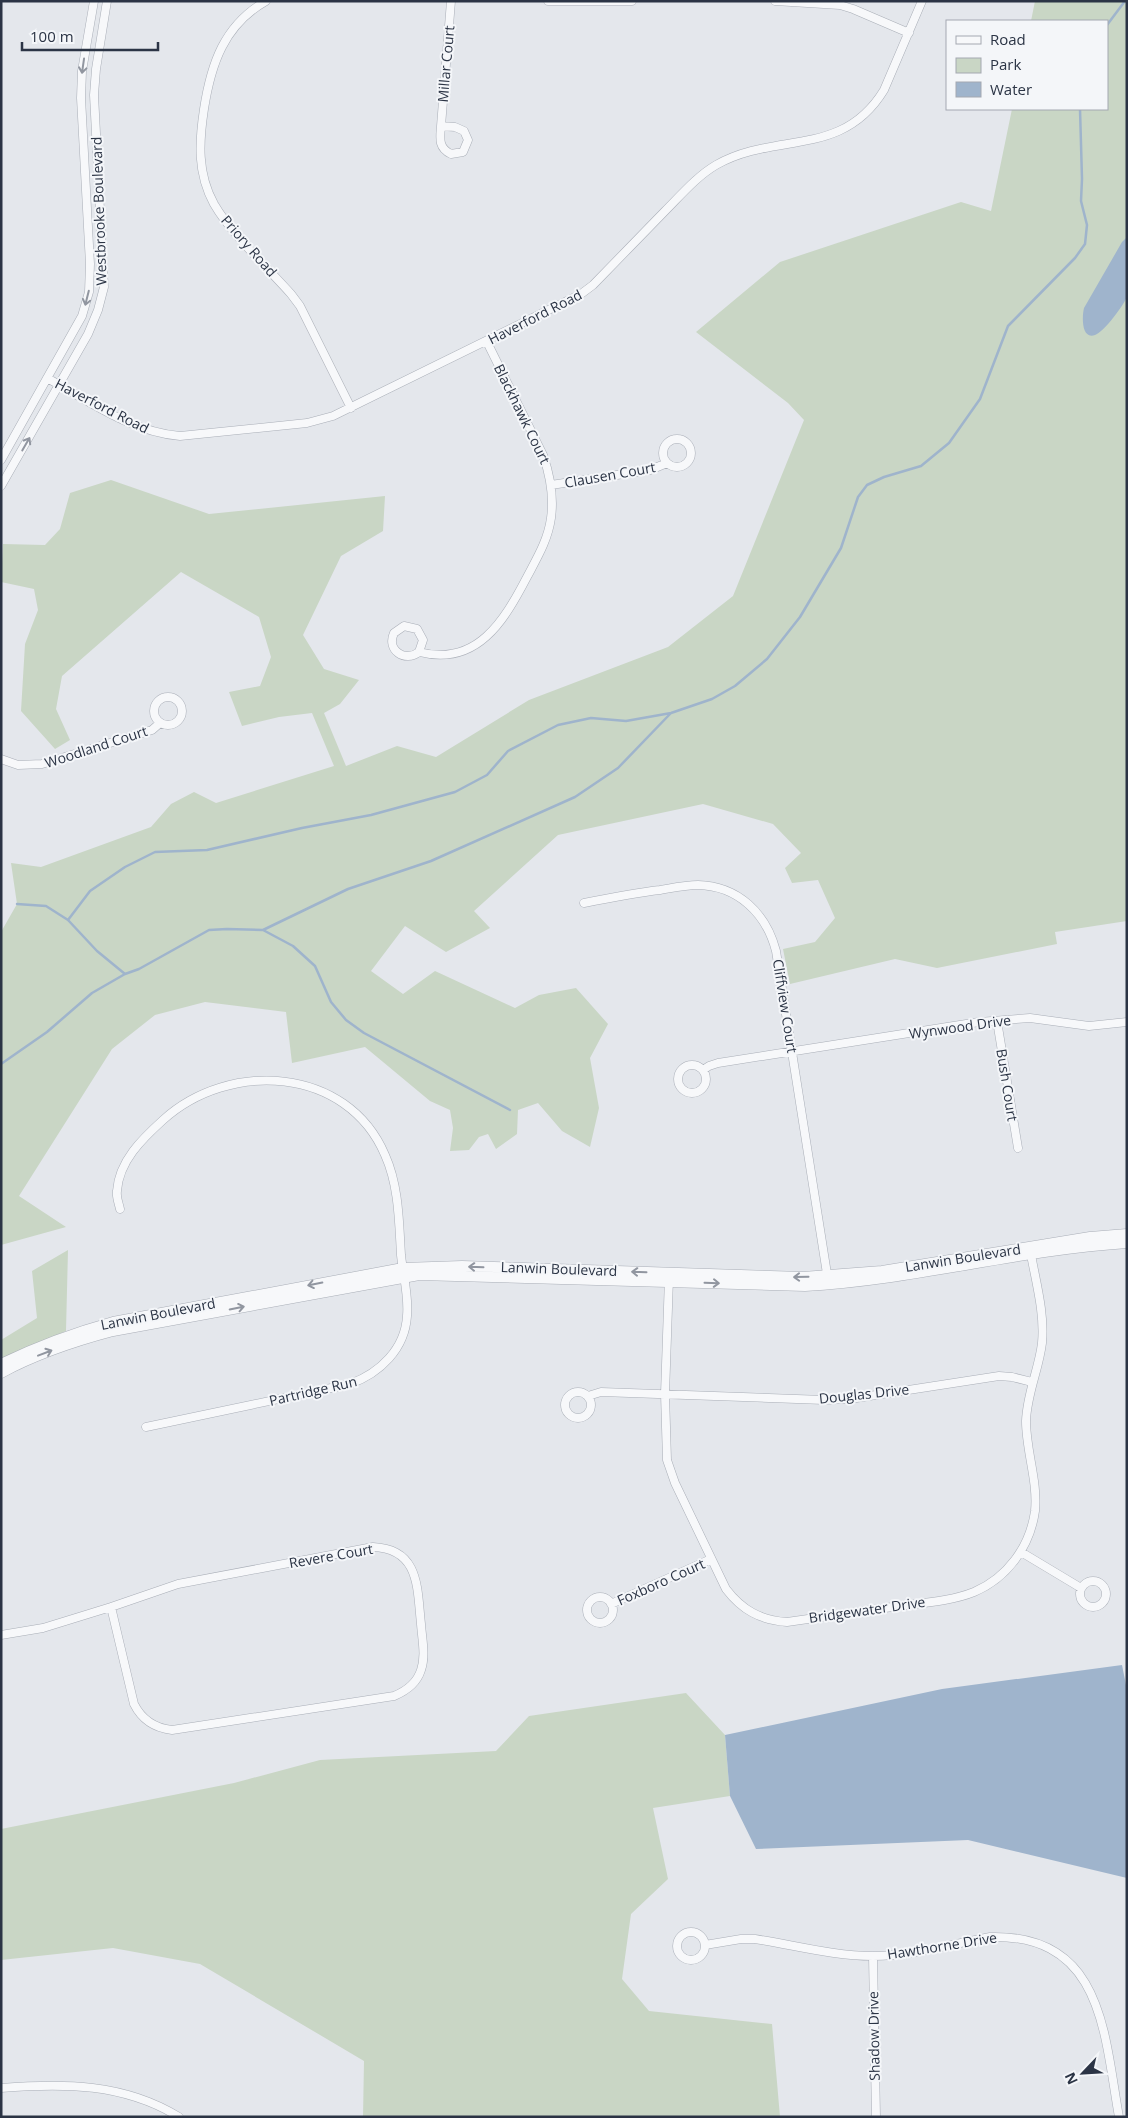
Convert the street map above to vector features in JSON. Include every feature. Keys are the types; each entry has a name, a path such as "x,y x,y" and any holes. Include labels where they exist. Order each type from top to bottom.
{"street":[{"name":"Westbrooke Boulevard","path":"1,460 82,316 88,292 90,264 81,98 82,71 94,1"},
{"name":"Westbrooke Boulevard","path":"1,486 88,334 98,310 104,287 94,95 96,69 107,1"},
{"name":"Priory Road","path":"266,1 249,13 226,38 212,67 200,138 202,171 207,190 224,219 300,306 351,408"},
{"name":"Millar Court","path":"441,126 451,1"},
{"path":"548,1 632,1"},
{"path":"774,1 840,5 909,33"},
{"name":"Haverford Road","path":"47,378 138,427 159,434 180,436 307,423 333,416 487,342 581,294 593,285 689,185 716,165 747,153 828,136 855,123 866,114 880,96 922,1"},
{"name":"Blackhawk Court","path":"419,652 423,640 417,629 404,626 394,633 392,642 396,652 407,657 419,652 434,655 448,654 476,644 500,624 509,612 544,546 551,518 552,485 543,455 487,342"},
{"name":"Clausen Court","path":"552,485 650,470 667,463"},
{"name":"Woodland Court","path":"1,759 18,765 42,764 152,730 160,722"},
{"name":"Cliffview Court","path":"584,903 695,885 720,888 742,898 761,916 773,937 793,1051 828,1280"},
{"name":"Wynwood Drive","path":"703,1070 718,1063 997,1021 1030,1018 1089,1026 1127,1022"},
{"name":"Bush Court","path":"997,1021 1018,1148"},
{"name":"Partridge Run","path":"120,1210 116,1192 121,1172 145,1137 171,1113 198,1096 221,1087 257,1080 291,1082 326,1093 340,1101 366,1124 376,1138 385,1154 395,1185 407,1315 401,1339 385,1363 362,1380 350,1384 146,1427"},
{"name":"Lanwin Boulevard","path":"1,1364 36,1347 112,1322 403,1273 462,1266 669,1277 803,1277 828,1280 1030,1251 1127,1234"},
{"name":"Lanwin Boulevard","path":"1030,1251 1127,1243"},
{"name":"Bridgewater Drive","path":"669,1277 665,1394 666,1445 671,1474 726,1589 743,1608 765,1619 787,1622 957,1597 987,1585 1000,1576 1021,1552 1032,1524 1035,1509 1035,1494 1026,1420 1032,1382 1039,1359 1042,1326 1030,1251"},
{"name":"Lanwin Boulevard","path":"1,1373 53,1350 113,1331 403,1273"},
{"name":"Douglas Drive","path":"588,1396 601,1392 824,1400 850,1398 998,1376 1032,1382"},
{"name":"Revere Court","path":"1,1634 43,1628 178,1584 373,1546 382,1547 401,1555 414,1572 424,1662 417,1679 403,1692 394,1696 177,1730 162,1729 145,1720 134,1704 111,1607"},
{"path":"1021,1552 1081,1588"},
{"name":"Foxboro Court","path":"611,1604 711,1559"},
{"name":"Hawthorne Drive","path":"705,1945 740,1939 755,1939 855,1955 873,1956 892,1955 990,1937 1006,1936 1034,1942 1061,1956 1084,1979 1098,2007 1120,2117"},
{"name":"Shadow Drive","path":"873,1956 876,2117"},
{"path":"1,2088 36,2084 90,2087 127,2095 179,2117"}],"green space":[{"path":"1035,1 1127,1 1127,921 1055,932 1057,944 937,968 895,959 790,984 783,949 815,942 835,918 818,880 792,883 785,868 801,853 773,824 703,804 558,835 474,911 490,928 446,952 405,926 371,971 403,994 435,971 515,1008 539,995 576,988 608,1024 590,1058 599,1108 590,1147 562,1131 538,1103 518,1110 517,1134 496,1149 488,1134 479,1137 469,1150 450,1151 453,1128 450,1110 430,1101 365,1047 292,1063 286,1012 205,1002 155,1015 112,1049 19,1196 66,1227 1,1245 1,932 17,904 11,863 41,867 151,827 171,804 194,792 216,803 334,766 312,713 279,717 242,726 229,692 260,686 271,657 259,617 181,572 62,676 56,709 70,740 55,749 21,711 25,644 38,610 34,589 1,582 3,544 45,545 60,529 70,493 111,480 209,514 385,496 383,531 341,556 303,635 324,669 359,680 340,704 324,713 346,766 397,746 436,757 529,700 668,647 733,596 804,420 788,403 696,332 780,262 961,202 991,211 1012,110 1108,110 1108,20 1031,20"},
{"path":"68,1250 66,1331 1,1359 1,1340 37,1318 32,1271"},
{"path":"686,1693 725,1735 730,1796 653,1808 668,1879 631,1914 622,1979 649,2011 772,2024 780,2117 363,2117 364,2061 200,1964 113,1948 1,1960 1,1829 234,1783 320,1760 496,1751 529,1716"}],"water":[{"path":"1127,237 1127,296 1108,324 1099,333 1090,336 1085,331 1084,308 1122,242"},
{"path":"1122,1665 1127,1690 1127,1878 968,1840 756,1849 730,1796 725,1735 942,1689"}],"waterway":[{"path":"1108,24 1125,1"},
{"path":"68,920 90,891 125,867 155,852 207,850 302,828 371,815 455,792 487,775 508,751 558,725 591,718 626,721 671,713 712,699 735,686 767,659 800,617 841,548 858,497 867,485 884,477 921,466 949,443 980,399 1008,326 1075,258 1085,244 1087,225 1081,201 1080,110"},
{"path":"1,1064 47,1032 92,993 209,930 263,930 348,889 431,861 575,797 618,768 670,714"},
{"path":"17,904 46,906 68,920 97,951 125,974"},
{"path":"263,930 293,946 315,966 331,1002 346,1020 364,1033 510,1110"}]}
